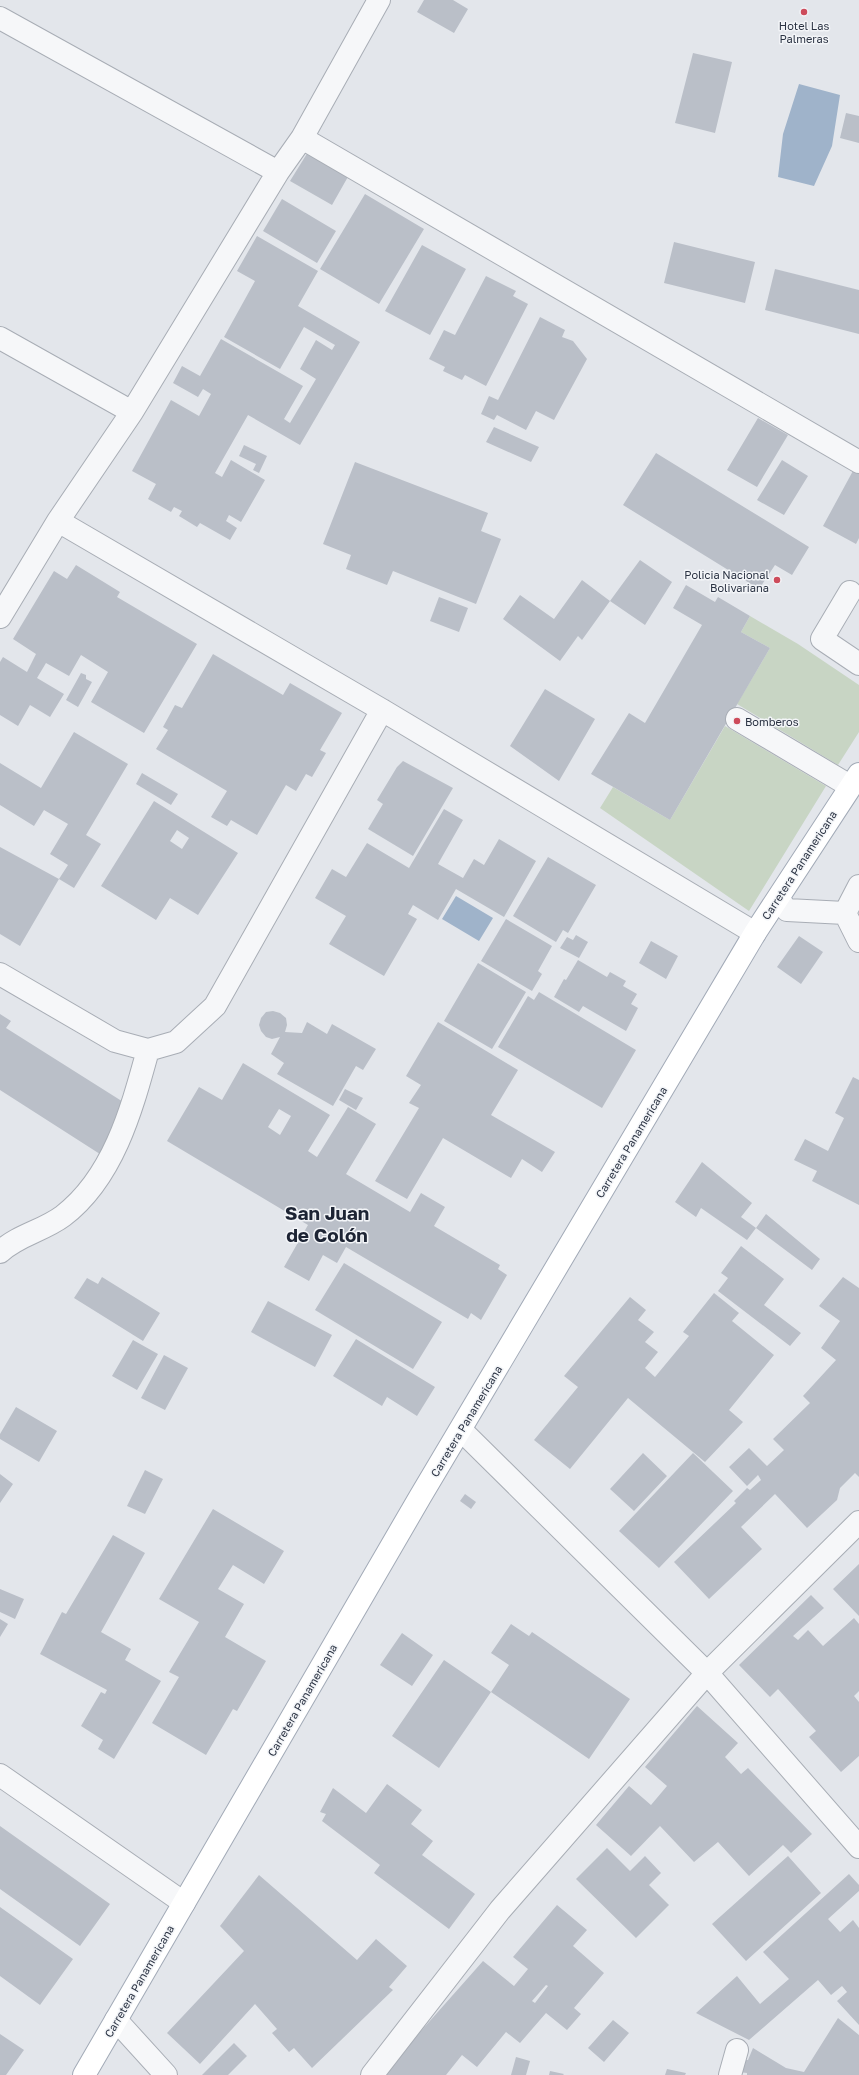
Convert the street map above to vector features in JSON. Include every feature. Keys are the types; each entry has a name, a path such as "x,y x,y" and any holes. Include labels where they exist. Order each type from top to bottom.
{"main road":[{"name":"Carretera Panamericana","path":"84,2075 420,1497 755,933 855,780"}],"street":[{"path":"0,617 58,521 132,412 278,172 302,138 379,0"},
{"path":"0,18 278,172"},
{"path":"302,138 859,462"},
{"path":"0,338 132,412"},
{"path":"58,521 382,710 755,933"},
{"path":"850,592 822,639 859,664"},
{"path":"0,974 115,1041 148,1050 176,1042 215,1006 382,710"},
{"path":"737,719 855,780"},
{"path":"845,913 859,886"},
{"path":"778,899 787,910 845,913"},
{"path":"845,913 859,941"},
{"path":"0,1252 17,1239 44,1228 64,1215 81,1200 98,1178 112,1154 134,1102 148,1050"},
{"path":"461,1430 707,1673 859,1847"},
{"path":"372,2075 500,1910 707,1673 859,1522"},
{"path":"0,1775 184,1904"},
{"path":"116,2020 166,2075"},
{"path":"730,2075 737,2050"}],"green space":[{"path":"750,616 798,644 859,685 859,732 838,765 737,704 770,648 741,632"},
{"path":"725,726 826,786 749,911 600,808 613,787 670,820"}],"water":[{"path":"799,84 840,95 832,146 814,186 778,177 783,134"},
{"path":"456,896 493,918 479,941 442,919"}],"building":[{"path":"424,0 453,0 468,9 454,33 417,12"},
{"path":"693,53 732,62 715,133 675,123"},
{"path":"846,113 859,116 859,143 840,138"},
{"path":"308,152 349,175 332,205 290,181"},
{"path":"365,194 424,229 379,304 320,269"},
{"path":"282,199 336,231 317,263 263,231"},
{"path":"257,236 318,271 298,306 360,342 300,445 248,415 215,473 222,477 231,460 265,480 241,522 229,515 226,521 237,528 230,540 200,523 197,527 179,516 182,511 174,507 171,512 148,499 156,484 132,471 171,400 199,416 211,394 203,389 198,397 173,383 182,366 200,376 221,339 303,386 284,419 290,423 316,379 300,369 316,340 332,350 335,345 304,327 280,369 224,337 255,281 237,271"},
{"path":"674,242 755,262 745,303 664,283"},
{"path":"422,245 466,269 430,335 385,311"},
{"path":"775,269 859,290 859,334 765,310"},
{"path":"486,276 516,291 513,296 528,304 486,386 465,375 462,380 443,371 445,367 429,359 444,330 455,335"},
{"path":"540,317 565,330 562,337 573,341 587,359 554,420 536,411 526,430 497,415 494,420 481,414 489,396 498,400"},
{"path":"758,418 788,435 757,487 727,470"},
{"path":"494,427 539,447 531,462 486,442"},
{"path":"244,445 267,456 259,473 253,470 256,464 239,456"},
{"path":"656,453 809,547 792,575 775,565 759,589 623,505"},
{"path":"782,460 808,476 784,515 757,500"},
{"path":"355,462 488,513 481,531 501,539 476,604 393,571 387,585 346,569 351,555 323,544"},
{"path":"854,469 859,472 859,538 856,544 823,526"},
{"path":"640,560 672,582 645,625 610,601"},
{"path":"76,565 120,592 117,597 197,644 144,733 91,702 108,672 81,655 69,676 46,663 37,678 64,694 50,717 30,705 18,726 0,715 0,662 3,657 27,672 36,654 13,639 54,571 67,579"},
{"path":"582,580 610,601 582,640 578,636 560,661 503,619 520,595 554,619"},
{"path":"686,585 715,602 718,597 750,616 741,632 770,648 670,820 591,774 629,713 645,723 702,625 673,608"},
{"path":"439,597 468,608 459,632 430,621"},
{"path":"213,654 283,695 290,683 342,713 320,750 326,753 312,777 306,774 296,791 286,785 257,835 231,820 227,826 211,817 227,791 156,749 168,730 163,727 175,705 182,708"},
{"path":"81,673 86,675 86,679 92,682 78,707 66,700"},
{"path":"545,689 595,719 559,781 510,746"},
{"path":"74,732 128,764 86,835 101,844 74,888 59,879 68,865 50,854 68,824 44,810 34,826 0,805 0,763 41,788"},
{"path":"403,761 453,788 413,856 368,829 383,804 377,800 397,767"},
{"path":"142,773 178,794 171,805 136,784"},
{"path":"154,801 238,853 198,915 170,898 156,920 101,886","holes":["177,830 189,838 182,849 170,841"]},
{"path":"444,809 463,820 438,864 463,878 474,859 484,865 499,839 536,861 504,917 456,889 438,920 413,905 408,914 417,919 384,976 329,944 346,916 315,898 332,869 346,877 367,843 409,868"},
{"path":"0,847 59,879 20,946 0,934"},
{"path":"548,857 596,885 568,933 563,930 556,942 513,916"},
{"path":"506,919 552,946 538,971 542,974 532,991 481,961"},
{"path":"576,935 588,942 579,958 560,948 567,937 573,940"},
{"path":"799,936 823,952 801,984 777,967"},
{"path":"651,941 678,956 666,979 639,963"},
{"path":"578,960 607,977 610,972 626,981 623,986 637,994 631,1004 638,1008 626,1031 583,1006 579,1012 554,997 564,979 566,980"},
{"path":"478,963 526,992 492,1049 444,1021"},
{"path":"539,992 636,1050 602,1108 498,1047 528,996 534,1000"},
{"path":"273,1011 280,1013 286,1018 287,1025 285,1032 302,1033 307,1022 327,1034 332,1024 376,1049 363,1070 356,1066 333,1106 277,1074 284,1063 271,1054 280,1037 272,1039 266,1037 261,1031 259,1025 261,1018 266,1012"},
{"path":"0,1014 11,1021 6,1028 128,1105 103,1156 0,1090"},
{"path":"438,1022 518,1070 491,1115 555,1152 542,1172 522,1159 511,1178 443,1138 407,1199 375,1181 419,1108 409,1103 421,1085 406,1076"},
{"path":"243,1063 330,1115 308,1151 317,1157 348,1107 376,1124 346,1174 410,1212 421,1193 445,1207 434,1226 500,1265 498,1269 507,1275 481,1320 471,1313 468,1319 346,1247 337,1263 323,1255 309,1281 284,1267 308,1225 167,1141 199,1087 222,1100","holes":["279,1109 291,1116 280,1135 268,1127"]},
{"path":"853,1077 859,1080 859,1205 812,1181 817,1171 794,1160 805,1139 828,1151 844,1118 835,1113"},
{"path":"345,1089 363,1098 356,1110 339,1100"},
{"path":"702,1162 752,1203 741,1217 756,1228 747,1240 701,1208 696,1217 675,1202"},
{"path":"766,1214 820,1259 812,1270 756,1228"},
{"path":"741,1246 784,1279 764,1305 801,1333 790,1346 718,1291 728,1278 721,1273"},
{"path":"344,1263 442,1322 413,1369 315,1310"},
{"path":"102,1277 160,1313 143,1341 74,1298 87,1278 98,1284"},
{"path":"843,1277 859,1288 859,1477 855,1473 840,1488 837,1500 807,1528 775,1494 741,1527 762,1549 709,1599 674,1562 736,1503 734,1501 747,1488 750,1490 761,1480 758,1475 747,1486 729,1467 749,1448 767,1466 784,1450 773,1439 810,1403 803,1396 836,1360 821,1348 840,1321 819,1306"},
{"path":"714,1293 739,1313 732,1321 774,1355 729,1410 743,1422 705,1462 628,1398 570,1469 534,1440 578,1387 564,1376 630,1297 646,1310 638,1320 654,1332 645,1342 658,1352 645,1368 655,1377 689,1336 683,1332"},
{"path":"268,1301 332,1335 315,1367 251,1332"},
{"path":"356,1339 435,1387 417,1416 387,1397 382,1406 333,1376"},
{"path":"133,1340 158,1354 137,1390 112,1376"},
{"path":"164,1355 188,1368 165,1410 141,1398"},
{"path":"16,1407 57,1431 39,1462 0,1439 0,1434"},
{"path":"643,1453 667,1476 634,1511 610,1489"},
{"path":"693,1453 733,1491 659,1568 619,1531"},
{"path":"145,1470 163,1479 145,1514 127,1506"},
{"path":"0,1474 13,1484 0,1503"},
{"path":"465,1494 476,1502 471,1509 460,1501"},
{"path":"213,1509 284,1551 264,1584 233,1565 218,1589 244,1604 225,1637 266,1661 237,1711 233,1709 206,1755 152,1723 179,1677 169,1672 199,1622 159,1599"},
{"path":"113,1535 145,1553 101,1632 131,1649 125,1660 161,1681 114,1759 98,1749 103,1740 81,1726 101,1692 105,1694 107,1690 40,1654 62,1612 66,1614"},
{"path":"859,1564 859,1616 833,1589"},
{"path":"0,1589 24,1599 15,1619 0,1612"},
{"path":"811,1595 824,1608 793,1636 798,1640 808,1630 823,1646 854,1618 859,1624 859,1691 854,1696 859,1702 859,1756 841,1772 809,1737 816,1731 778,1689 770,1697 739,1665"},
{"path":"0,1619 8,1624 0,1637"},
{"path":"511,1624 529,1636 532,1632 630,1699 589,1759 491,1692 509,1665 491,1653"},
{"path":"402,1633 433,1655 412,1686 380,1665"},
{"path":"444,1660 491,1692 439,1768 392,1736"},
{"path":"697,1706 738,1743 725,1757 741,1774 748,1768 812,1834 791,1853 783,1845 749,1876 718,1842 694,1862 660,1826 631,1856 596,1825 629,1786 651,1805 667,1786 645,1767"},
{"path":"387,1784 422,1810 411,1824 433,1841 422,1855 475,1894 449,1929 374,1873 380,1865 322,1821 326,1814 320,1812 333,1788 366,1813"},
{"path":"0,1826 110,1904 80,1946 0,1889"},
{"path":"607,1848 630,1871 645,1856 661,1873 649,1885 669,1905 636,1938 576,1879"},
{"path":"788,1856 821,1893 746,1961 712,1924"},
{"path":"849,1874 859,1885 859,1891 828,1919 840,1932 853,1920 859,1928 859,2025 837,2001 847,1992 842,1986 831,1995 818,1980 749,2040 696,2013 737,1976 760,2004 789,1979 763,1952"},
{"path":"259,1875 357,1960 376,1939 407,1966 389,1987 393,1990 312,2068 294,2048 289,2052 272,2033 277,2029 255,2004 200,2064 167,2033 244,1951 220,1926"},
{"path":"557,1905 587,1930 573,1946 604,1973 574,2008 581,2014 567,2030 546,2013 520,2043 506,2032 477,2067 462,2055 446,2075 382,2075 483,1961 514,1986 528,1969 513,1957","holes":["546,1985 548,1986 535,2003 532,2001"]},
{"path":"0,1907 73,1959 40,2005 0,1976"},
{"path":"838,2018 859,2035 859,2075 747,2075 747,2073 739,2072 741,2060 748,2060 753,2048 786,2068 804,2072"},
{"path":"613,2020 629,2033 604,2062 588,2048"},
{"path":"0,2034 24,2050 6,2075 0,2075"},
{"path":"234,2043 247,2056 228,2075 202,2075"},
{"path":"516,2057 530,2061 526,2075 511,2075"},
{"path":"667,2069 686,2073 685,2075 665,2075"},
{"path":"550,2071 564,2074 549,2075"}],"place":[{"name":"Hotel Las Palmeras","path":"804,12"},
{"name":"Policia Nacional Bolivariana","path":"777,580"},
{"name":"Bomberos","path":"737,721"}],"district":[{"name":"San Juan de Colón","path":"327,1223"}]}
